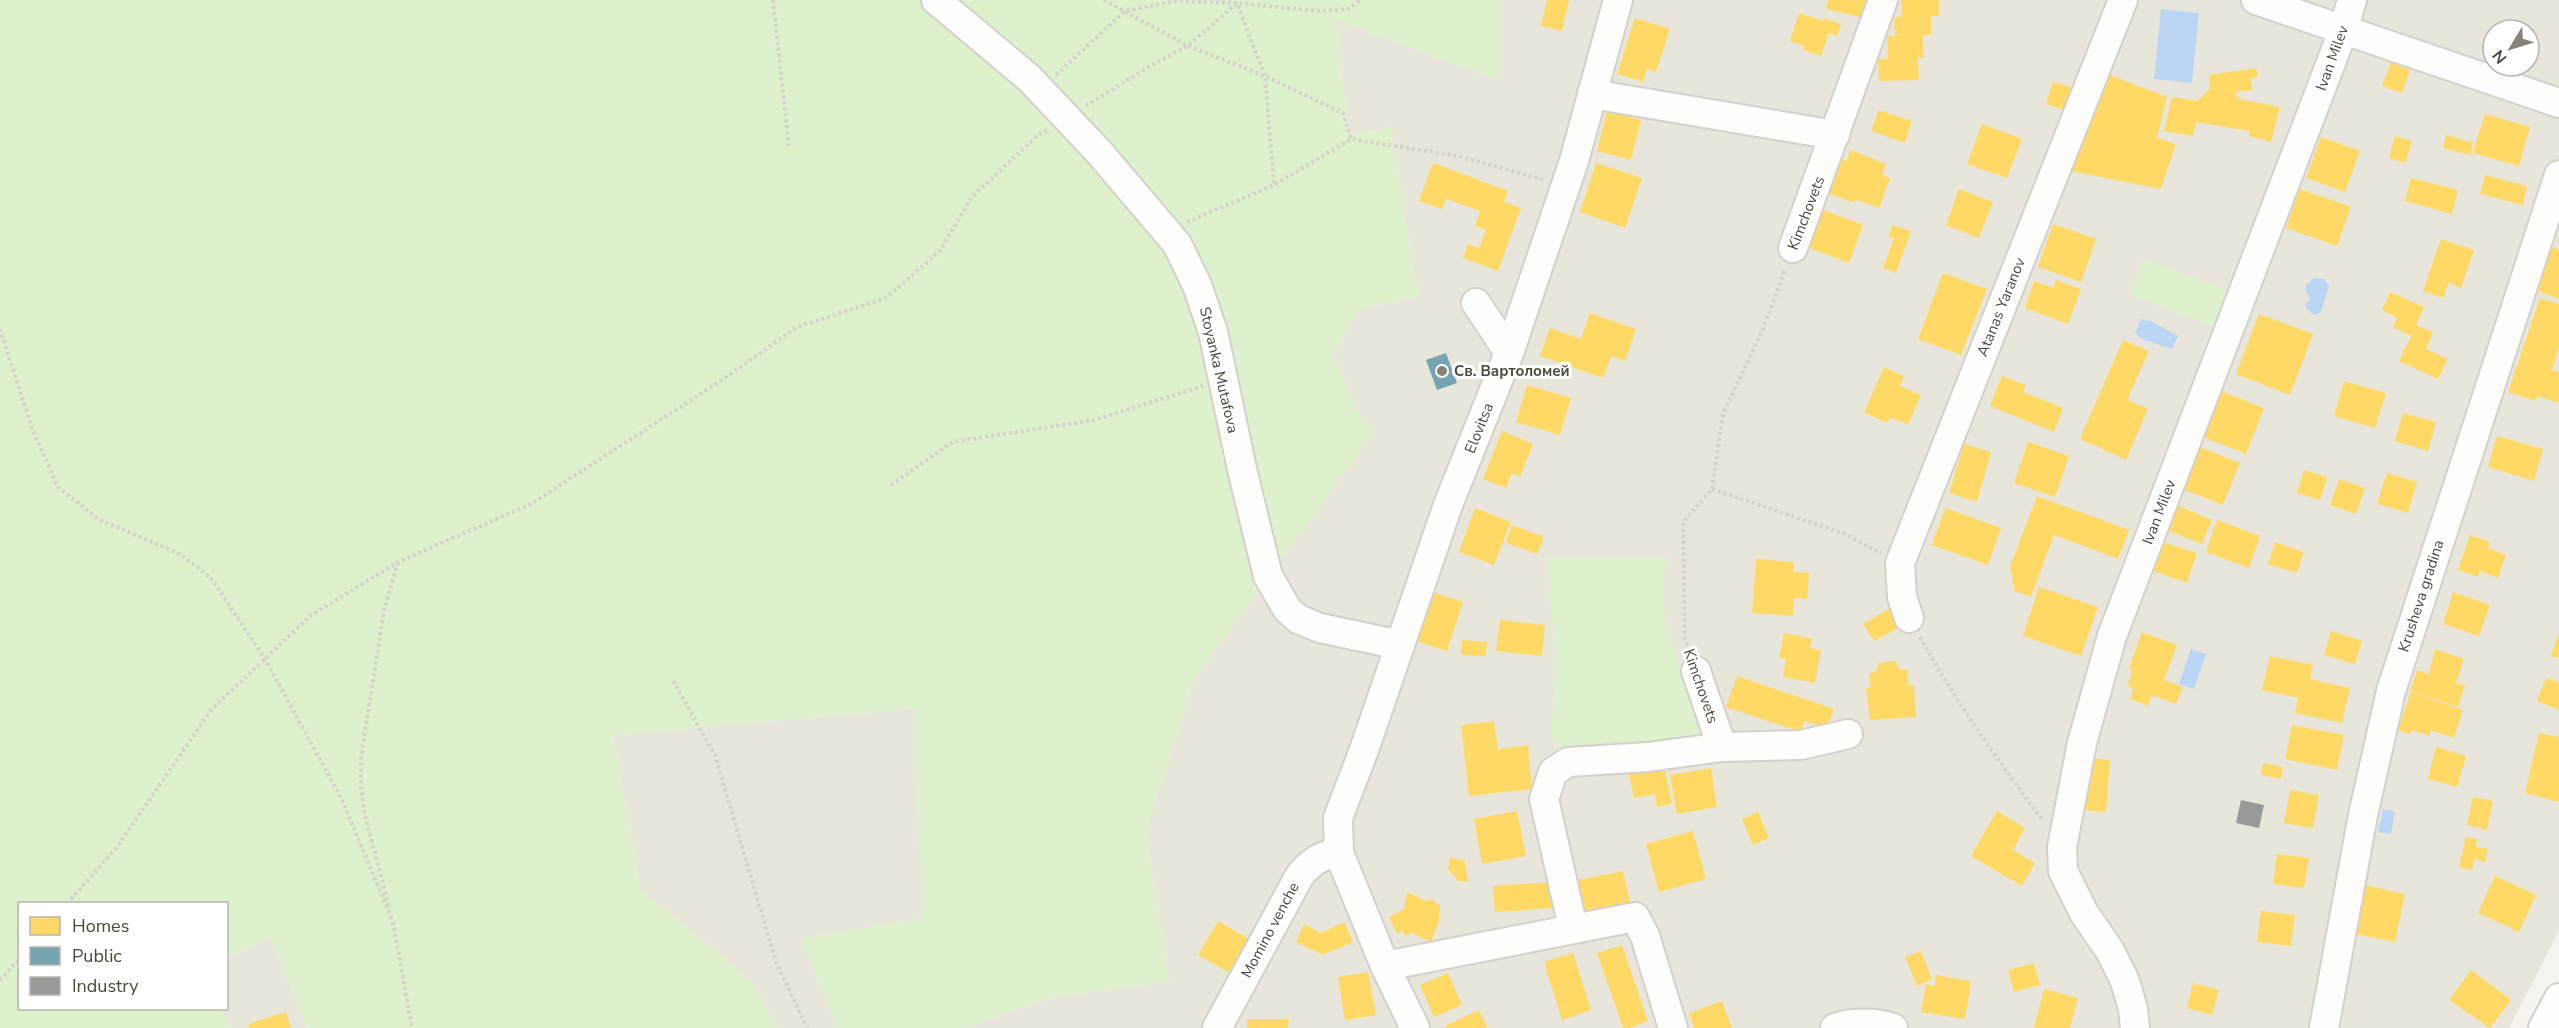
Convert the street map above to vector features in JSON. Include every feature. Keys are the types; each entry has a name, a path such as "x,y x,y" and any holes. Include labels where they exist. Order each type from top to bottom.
{"street":[{"name":"Stoyanka Mutafova","path":"936,0 1068,117 1177,244 1197,285 1213,332 1242,469 1268,576 1280,597 1298,619 1320,628 1400,645"},
{"name":"Elovitsa","path":"1339,853 1338,818 1448,505 1509,353 1566,185 1618,0"},
{"name":"Kimchovets","path":"1793,248 1883,0"},
{"name":"Atanas Yaranov","path":"1909,618 1902,597 1900,563 2123,0"},
{"path":"2256,0 2559,103"},
{"name":"Ivan Milev","path":"2135,1028 2133,1009 2125,981 2110,951 2084,913 2063,871 2062,847 2082,743 2112,636 2343,31 2352,0"},
{"path":"1592,94 1835,135"},
{"name":"Krusheva gradina","path":"2324,1028 2363,815 2391,691 2559,175"},
{"path":"1476,303 1509,353"},
{"name":"Kimchovets","path":"1696,671 1722,747"},
{"path":"1573,928 1544,799 1553,772 1568,762 1648,757 1722,747 1801,745 1848,734"},
{"path":"1339,853 1385,966 1415,1028"},
{"name":"Momino venche","path":"1217,1028 1300,874 1312,861 1324,855 1339,853"},
{"path":"1385,966 1635,917 1645,936 1673,1028"},
{"path":"2543,1028 2559,998"},
{"path":"1835,1028 1846,1024 1893,1028"}],"path":[{"path":"773,0 789,150"},
{"path":"1104,0 1188,46 1265,76 1343,113 1351,139"},
{"path":"1040,90 1125,11 1176,1 1237,2 1318,11 1348,9 1360,0"},
{"path":"68,902 117,847 211,710 310,616 398,562 531,504 728,376 797,327 886,298 939,252 972,196 1037,136 1150,66 1188,46 1237,2"},
{"path":"1237,2 1265,76 1274,185"},
{"path":"1167,231 1274,185 1351,139 1458,156 1566,185"},
{"name":"Kimchovets","path":"1696,671 1685,639 1683,522 1712,489 1723,414 1763,330 1793,248"},
{"path":"0,329 33,431 58,487 98,519 180,554 211,579 265,659 342,800 393,922"},
{"path":"891,485 953,442 1094,420 1223,379"},
{"path":"1712,489 1845,534 1900,563"},
{"path":"398,562 384,610 361,758 361,788 365,816 393,922 412,1028"},
{"path":"1909,618 1941,675 1988,746 2062,847"},
{"path":"673,681 715,755 776,962 807,1028"},
{"path":"0,980 18,960"}],"shaded area":[{"path":"1497,0 2559,0 2559,931 2509,1028 966,1028 1048,998 1169,981 1145,832 1194,679 1373,432 1357,411 1333,355 1357,310 1418,296 1390,127 1349,136 1335,19 1497,80"},
{"path":"916,708 922,919 802,938 837,1028 777,1028 752,982 640,889 613,735"},
{"path":"271,937 307,1028 230,1028 221,1010 228,1010 228,957"}],"green space":[{"path":"0,0 1497,0 1497,80 1335,20 1349,136 1391,127 1418,296 1357,310 1333,355 1357,411 1374,432 1194,679 1145,832 1169,981 1048,998 966,1028 837,1028 801,938 922,919 915,708 613,735 640,889 752,982 777,1028 307,1028 271,937 228,957 228,902 18,902 18,1010 221,1010 230,1028 0,1028"},
{"path":"2143,259 2227,290 2213,326 2130,295"},
{"path":"1547,557 1668,558 1663,580 1663,602 1672,646 1700,733 1693,744 1557,750 1557,744 1551,738 1556,662"}],"water":[{"path":"2161,9 2199,13 2192,83 2154,79"},
{"path":"2314,278 2324,279 2329,286 2321,312 2314,315 2305,307 2305,303 2310,300 2305,289"},
{"path":"2141,319 2151,321 2178,336 2172,349 2144,340 2135,333"},
{"path":"2191,649 2206,654 2194,689 2179,684"},
{"path":"2383,809 2395,812 2391,834 2378,832"}],"building: Homes":[{"path":"1547,0 1569,0 1562,31 1541,26"},
{"path":"1828,0 1867,0 1863,18 1826,9"},
{"path":"1901,0 1939,0 1939,16 1931,16 1931,35 1923,35 1924,58 1918,58 1919,80 1879,81 1878,59 1888,59 1887,36 1895,36 1894,17 1902,17"},
{"path":"1799,13 1841,24 1837,36 1829,33 1821,56 1803,50 1804,46 1790,41"},
{"path":"1635,18 1670,29 1656,72 1647,69 1643,82 1617,74"},
{"path":"2391,63 2410,70 2402,93 2382,86"},
{"path":"2256,68 2258,77 2250,79 2253,90 2235,92 2239,99 2280,107 2271,142 2249,136 2250,131 2196,122 2193,136 2164,131 2172,97 2197,101 2210,89 2209,75"},
{"path":"2107,74 2167,97 2157,138 2176,144 2161,189 2070,171"},
{"path":"2053,82 2074,88 2067,111 2046,104"},
{"path":"1879,110 1912,121 1905,143 1871,131"},
{"path":"1607,111 1641,120 1631,160 1597,151"},
{"path":"2485,114 2530,127 2519,166 2473,153"},
{"path":"1982,124 2022,139 2007,178 1967,164"},
{"path":"2446,135 2473,143 2470,155 2443,148"},
{"path":"2395,136 2412,141 2405,163 2389,158"},
{"path":"2321,137 2360,151 2345,192 2306,178"},
{"path":"1851,150 1886,164 1882,175 1890,178 1879,208 1855,199 1854,203 1825,192 1838,158 1846,161"},
{"path":"1433,163 1508,191 1504,202 1521,208 1498,271 1463,258 1468,244 1479,248 1486,230 1475,226 1480,211 1446,199 1442,209 1419,201"},
{"path":"1596,163 1642,178 1625,228 1580,212"},
{"path":"2485,175 2527,186 2523,205 2480,194"},
{"path":"2411,178 2458,190 2452,214 2405,201"},
{"path":"1959,189 1993,202 1979,238 1946,225"},
{"path":"2300,189 2351,207 2337,246 2286,228"},
{"path":"1821,209 1863,225 1849,263 1807,247"},
{"path":"2053,224 2096,239 2081,282 2038,267"},
{"path":"1893,225 1911,231 1896,273 1883,268 1894,238 1888,236"},
{"path":"2441,239 2474,250 2461,288 2448,283 2443,298 2423,291"},
{"path":"2551,247 2559,250 2559,299 2537,291"},
{"path":"1943,273 1987,289 1961,355 1918,339"},
{"path":"2056,280 2081,289 2068,324 2025,308 2034,281 2053,288"},
{"path":"2390,292 2424,307 2416,325 2433,332 2426,349 2448,359 2438,379 2399,361 2411,336 2393,327 2397,318 2382,310"},
{"path":"2540,298 2559,304 2559,348 2552,370 2559,372 2559,403 2537,396 2535,401 2508,392"},
{"path":"1590,313 1636,329 1625,361 1611,356 1603,378 1540,356 1550,328 1581,339"},
{"path":"2259,314 2313,334 2290,395 2236,374"},
{"path":"2123,340 2149,351 2127,400 2148,409 2126,460 2080,439"},
{"path":"1884,367 1904,376 1900,386 1921,395 1908,425 1890,417 1887,423 1864,413"},
{"path":"2002,376 2026,385 2023,392 2063,408 2054,432 1990,406"},
{"path":"2344,381 2386,393 2375,428 2334,416"},
{"path":"1527,385 1571,398 1560,435 1516,422"},
{"path":"2221,391 2264,408 2246,454 2203,437"},
{"path":"2403,413 2436,422 2428,451 2395,441"},
{"path":"1502,431 1533,444 1520,477 1512,473 1506,488 1483,479"},
{"path":"2497,436 2543,449 2534,481 2488,467"},
{"path":"2028,442 2069,456 2055,497 2014,483"},
{"path":"1964,444 1991,452 1977,502 1949,493"},
{"path":"2197,446 2240,463 2223,505 2180,488"},
{"path":"2304,470 2327,477 2320,500 2297,493"},
{"path":"2387,473 2417,482 2408,513 2377,504"},
{"path":"2339,479 2365,488 2356,514 2330,505"},
{"path":"2037,496 2129,530 2118,559 2054,535 2031,597 2015,591 2010,567"},
{"path":"2174,504 2212,520 2202,544 2164,529"},
{"path":"1475,508 1511,522 1494,565 1459,552"},
{"path":"1945,508 2001,528 1988,565 1932,545"},
{"path":"2217,520 2260,536 2249,568 2206,552"},
{"path":"1512,525 1544,537 1537,554 1506,543"},
{"path":"2470,535 2490,542 2488,548 2506,555 2498,578 2480,571 2478,577 2458,570"},
{"path":"2163,542 2197,553 2187,583 2153,571"},
{"path":"2275,542 2304,552 2297,573 2268,564"},
{"path":"1756,559 1794,562 1793,572 1809,573 1807,599 1794,598 1793,616 1752,613"},
{"path":"2039,587 2098,607 2081,656 2023,636"},
{"path":"1433,592 1463,602 1447,651 1416,641"},
{"path":"2453,592 2490,605 2479,636 2443,624"},
{"path":"1890,608 1901,626 1874,641 1863,624"},
{"path":"1500,620 1545,625 1542,656 1496,651"},
{"path":"2331,631 2362,641 2355,664 2324,655"},
{"path":"2142,632 2177,645 2164,680 2183,687 2176,704 2152,695 2148,706 2130,699 2134,688 2127,686 2133,670 2129,668"},
{"path":"1784,633 1812,639 1810,648 1821,650 1815,683 1783,677 1786,659 1779,658"},
{"path":"2559,633 2559,658 2551,656"},
{"path":"1462,640 1487,642 1486,656 1461,655"},
{"path":"2435,649 2464,659 2456,683 2465,686 2458,707 2410,691 2417,670 2429,674"},
{"path":"2270,656 2313,665 2310,679 2350,688 2342,723 2295,713 2298,698 2262,690"},
{"path":"1895,661 1901,670 1907,669 1909,686 1914,685 1916,717 1870,720 1866,688 1871,687 1869,673 1876,672 1879,663"},
{"path":"1737,676 1834,709 1827,729 1804,721 1801,732 1726,707"},
{"path":"2546,678 2559,682 2559,710 2537,701"},
{"path":"2411,692 2463,710 2454,738 2431,730 2429,736 2412,730 2410,734 2398,730"},
{"path":"1494,721 1498,749 1528,745 1532,789 1469,796 1461,725"},
{"path":"2292,725 2344,735 2337,770 2285,759"},
{"path":"2539,733 2559,737 2559,802 2525,793"},
{"path":"2436,747 2466,756 2457,787 2428,779"},
{"path":"2086,758 2110,760 2106,812 2082,810"},
{"path":"2263,763 2283,767 2281,779 2261,775"},
{"path":"1664,766 1672,804 1657,807 1655,794 1634,798 1629,773"},
{"path":"1711,768 1717,807 1677,814 1670,775"},
{"path":"2290,790 2319,795 2313,828 2284,823"},
{"path":"2473,797 2493,801 2487,830 2467,825"},
{"path":"1517,811 1526,856 1482,864 1474,819"},
{"path":"1997,811 2025,828 2013,850 2035,863 2022,886 1971,856"},
{"path":"1758,812 1769,838 1753,845 1742,819"},
{"path":"1693,831 1706,879 1659,892 1646,844"},
{"path":"2466,837 2477,839 2476,847 2488,849 2485,862 2474,859 2472,870 2459,867"},
{"path":"2277,854 2309,858 2304,888 2273,884"},
{"path":"1450,857 1465,861 1468,882 1458,881 1448,869"},
{"path":"1623,871 1630,902 1585,911 1578,880"},
{"path":"2495,876 2536,895 2519,932 2478,913"},
{"path":"1553,882 1555,908 1495,912 1493,886"},
{"path":"2365,885 2405,894 2395,942 2355,934"},
{"path":"1407,892 1426,901 1432,899 1440,906 1439,922 1431,942 1412,933 1406,936 1402,931 1397,934 1389,917 1404,909"},
{"path":"2261,911 2295,915 2291,946 2257,942"},
{"path":"1218,921 1249,939 1230,973 1198,955"},
{"path":"1344,922 1353,942 1323,955 1296,942 1304,924 1321,933"},
{"path":"1622,945 1648,1021 1629,1028 1623,1028 1597,953"},
{"path":"1921,951 1932,979 1917,986 1905,957"},
{"path":"1573,953 1591,1010 1562,1020 1544,962"},
{"path":"2034,963 2040,985 2014,992 2008,970"},
{"path":"2471,970 2511,1000 2490,1028 2449,1000"},
{"path":"1368,972 1376,1015 1345,1020 1338,977"},
{"path":"1448,973 1462,1005 1434,1017 1420,985"},
{"path":"1936,975 1971,981 1965,1019 1921,1012 1926,984 1935,986"},
{"path":"2193,983 2219,990 2212,1015 2187,1008"},
{"path":"2044,989 2078,998 2070,1028 2034,1028"},
{"path":"1722,1001 1732,1028 1694,1028 1689,1013"},
{"path":"1479,1010 1487,1028 1446,1028 1445,1026"},
{"path":"286,1012 291,1028 249,1028 248,1024"},
{"path":"1247,1019 1289,1019 1288,1028 1247,1028"}],"building: Public":[{"name":"Св. Вартоломей","path":"1446,353 1457,383 1437,390 1426,360"}],"building: Industry":[{"path":"2241,800 2264,805 2259,828 2236,823"}],"place":[{"name":"Св. Вартоломей","path":"1442,371"}]}
